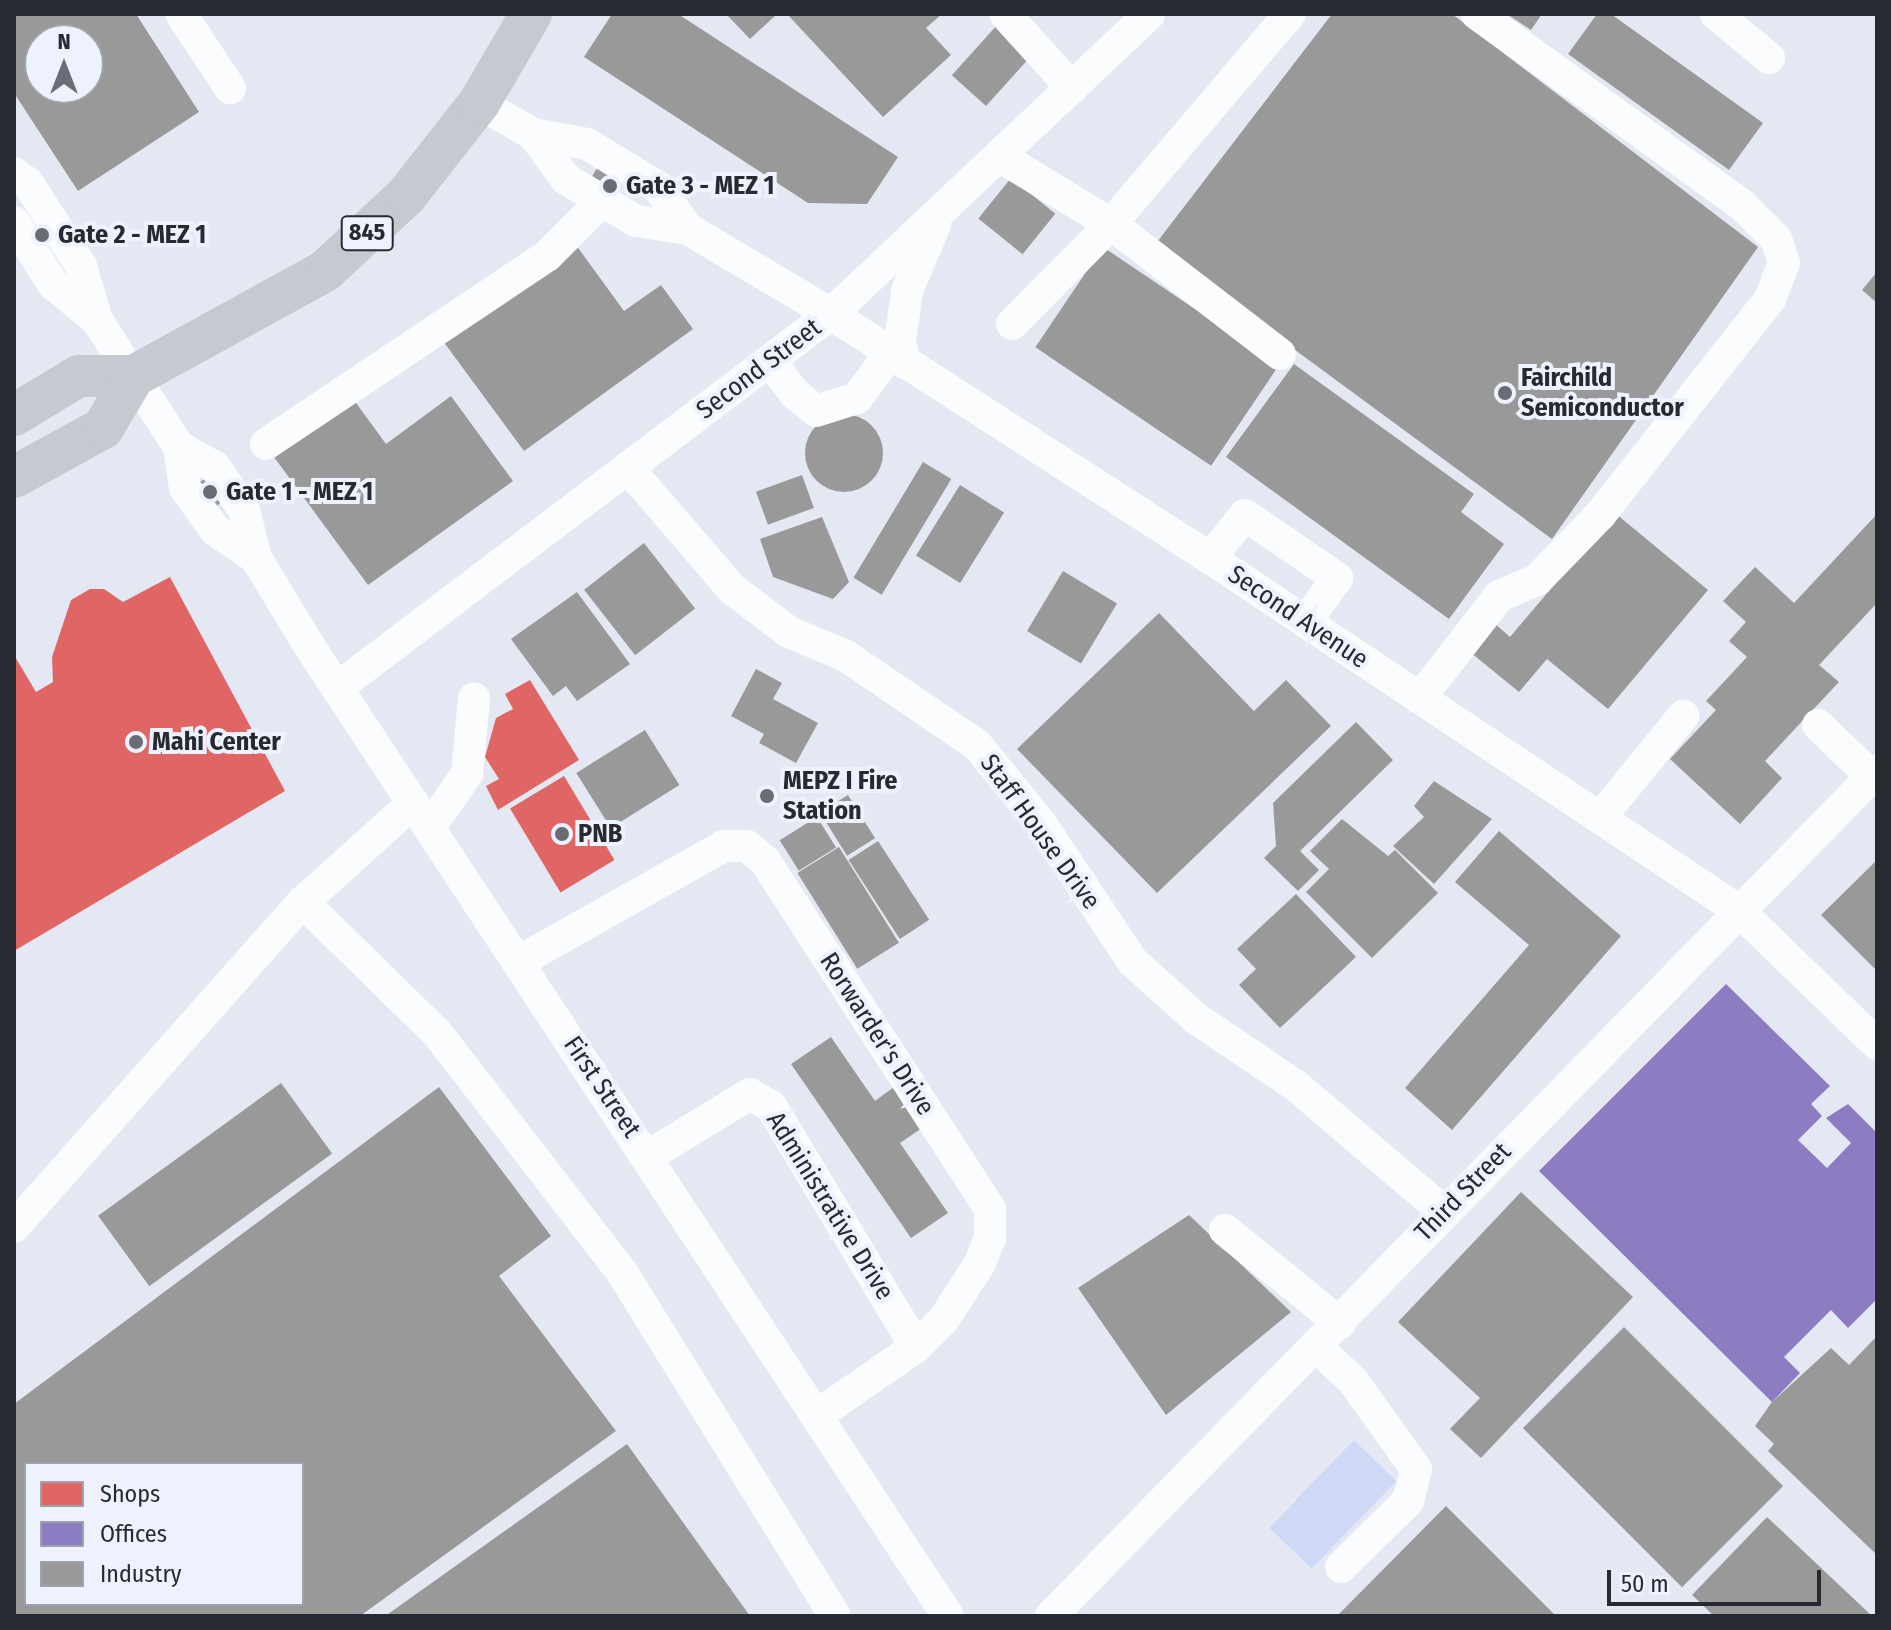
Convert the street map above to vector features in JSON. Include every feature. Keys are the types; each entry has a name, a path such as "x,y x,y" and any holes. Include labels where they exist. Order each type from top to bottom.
{"main road":[{"name":"845","path":"14,415 79,376 134,376 325,271 406,196 479,103 531,14"},
{"name":"845","path":"14,477 103,428 134,376"}],"street":[{"path":"181,14 230,88"},
{"name":"Second Street","path":"337,688 831,314 1149,14"},
{"path":"1012,324 1111,224 1290,14"},
{"path":"1420,698 1499,596 1537,580 1600,515 1696,387 1770,299 1784,263 1776,239 1742,205 1477,14"},
{"path":"1716,14 1769,58"},
{"path":"1009,15 1072,88"},
{"name":"Second Avenue","path":"479,103 533,134 587,144 658,187 688,229"},
{"name":"Second Avenue","path":"533,134 566,179 636,221 688,229 831,314 1210,558 1738,910 1877,1044"},
{"path":"999,156 1111,224 1280,354"},
{"name":"First Street","path":"14,173 28,183 81,266 97,320 179,447 185,488 215,530 256,558 337,688 819,1414 932,1600 948,1616"},
{"path":"266,444 547,256 602,201"},
{"path":"770,361 794,393 816,411 857,398 898,358 907,291 940,213"},
{"name":"First Street","path":"14,222 53,284 97,320"},
{"name":"Staff House Drive","path":"628,468 732,589 789,632 846,656 977,745 1042,825 1133,962 1197,1019 1295,1085 1443,1211"},
{"path":"1210,558 1245,515 1337,578 1306,622"},
{"path":"14,1227 303,902 422,815 467,774 474,698"},
{"path":"1600,818 1683,716"},
{"path":"1818,725 1874,774"},
{"name":"Third Street","path":"1051,1616 1317,1347 1443,1211 1874,774"},
{"name":"Rorwarder's Drive","path":"518,962 724,846 747,846 765,861 990,1209 990,1238 963,1294 916,1347 819,1414"},
{"path":"303,902 437,1033 623,1274 835,1616"},
{"name":"Administrative Drive","path":"648,1156 750,1094 771,1106 916,1347"},
{"path":"1225,1230 1340,1323"},
{"path":"1317,1347 1353,1381 1416,1469 1408,1501 1341,1567"}],"shaded area":[{"path":"1354,1440 1396,1481 1312,1569 1269,1528"}],"building: Shops":[{"name":"Mahi Center","path":"170,577 285,791 14,951 14,655 36,692 53,682 52,657 71,600 90,589 104,589 123,602"},
{"path":"530,680 579,760 498,810 486,786 499,779 485,757 496,718 513,709 505,694"},
{"name":"PNB","path":"564,776 614,860 560,892 510,808"}],"building: Offices":[{"path":"1726,984 1830,1086 1811,1104 1822,1116 1798,1140 1827,1168 1851,1143 1826,1118 1848,1104 1877,1133 1877,1299 1848,1328 1831,1310 1784,1357 1800,1373 1772,1402 1539,1171"}],"building: Industry":[{"path":"14,14 136,14 199,112 78,191 14,93"},
{"path":"612,14 678,14 898,157 867,204 808,203 584,57"},
{"path":"726,14 777,14 750,39"},
{"path":"787,14 942,14 926,28 951,55 883,117"},
{"name":"Fairchild Semiconductor","path":"1332,14 1452,14 1758,247 1552,539 1154,246"},
{"path":"1507,14 1542,14 1531,30"},
{"path":"1597,14 1611,14 1763,123 1729,170 1568,54"},
{"path":"998,24 1032,55 986,106 952,75"},
{"name":"Gate 3 - MEZ 1","path":"599,165 622,179 613,193 590,180"},
{"path":"1011,178 1055,214 1023,254 978,218"},
{"path":"576,245 624,311 661,285 693,329 524,451 443,341"},
{"path":"1103,247 1279,366 1211,466 1035,347"},
{"path":"1877,272 1877,303 1862,290"},
{"path":"1294,364 1474,494 1461,512 1504,544 1449,619 1226,457"},
{"path":"351,396 386,444 451,396 513,481 368,585 271,453"},
{"path":"844,414 859,417 872,425 880,438 883,453 880,468 872,481 859,489 844,492 829,489 816,481 808,468 805,453 808,438 816,425 829,417"},
{"path":"923,462 951,479 882,595 853,578"},
{"path":"802,475 814,508 768,525 756,492"},
{"name":"Gate 1 - MEZ 1","path":"207,477 224,500 214,508 197,484"},
{"path":"960,485 1004,513 960,583 916,555"},
{"path":"1615,513 1708,590 1608,709 1547,659 1519,692 1470,652 1494,623 1510,637"},
{"path":"1877,514 1877,603 1819,665 1839,682 1765,761 1782,778 1740,824 1670,759 1716,710 1706,701 1747,657 1729,641 1746,622 1723,601 1755,567 1794,603"},
{"path":"822,517 849,582 833,599 773,577 760,539"},
{"path":"644,543 695,608 635,655 584,590"},
{"path":"1063,571 1117,603 1081,663 1027,631"},
{"path":"577,592 630,664 577,701 566,686 553,696 511,639"},
{"path":"1159,613 1254,711 1286,680 1331,726 1157,893 1017,749"},
{"path":"756,669 782,683 773,699 818,723 796,763 759,743 764,734 731,716"},
{"path":"1356,722 1393,760 1300,851 1319,870 1298,891 1264,858 1276,846 1273,803"},
{"path":"645,730 679,785 611,828 576,773"},
{"path":"1434,781 1492,819 1434,884 1393,846 1424,817 1414,806"},
{"path":"848,795 875,838 847,856 820,812"},
{"path":"817,817 836,848 799,871 780,840"},
{"path":"1342,819 1388,856 1395,850 1438,893 1372,958 1306,892 1329,869 1310,851"},
{"path":"1499,831 1621,936 1452,1130 1405,1088 1529,945 1455,882"},
{"path":"878,841 929,920 900,939 849,860"},
{"path":"839,847 899,943 857,969 797,873"},
{"path":"1877,860 1877,971 1821,915"},
{"path":"1296,894 1356,957 1280,1028 1239,985 1256,969 1237,949"},
{"path":"831,1037 875,1101 894,1087 922,1128 900,1143 948,1213 911,1238 791,1064"},
{"path":"281,1083 332,1153 149,1286 98,1216"},
{"path":"439,1087 551,1236 499,1276 616,1431 360,1616 14,1616 14,1404"},
{"path":"1521,1192 1633,1297 1481,1458 1450,1429 1480,1398 1398,1322"},
{"path":"1189,1215 1291,1312 1166,1415 1078,1288"},
{"path":"1624,1327 1783,1486 1682,1587 1523,1428"},
{"path":"1877,1336 1877,1555 1768,1451 1774,1444 1755,1426 1772,1402 1831,1348 1849,1365"},
{"path":"627,1444 750,1616 388,1614"},
{"path":"1446,1506 1556,1616 1337,1616"},
{"path":"1767,1517 1872,1616 1714,1616 1692,1595"}],"place":[{"name":"Gate 3 - MEZ 1","path":"610,186"},
{"name":"Gate 2 - MEZ 1","path":"42,235"},
{"name":"Fairchild Semiconductor","path":"1505,393"},
{"name":"Gate 1 - MEZ 1","path":"210,492"},
{"name":"Mahi Center","path":"136,742"},
{"name":"MEPZ I Fire Station","path":"767,796"},
{"name":"PNB","path":"562,834"}]}
